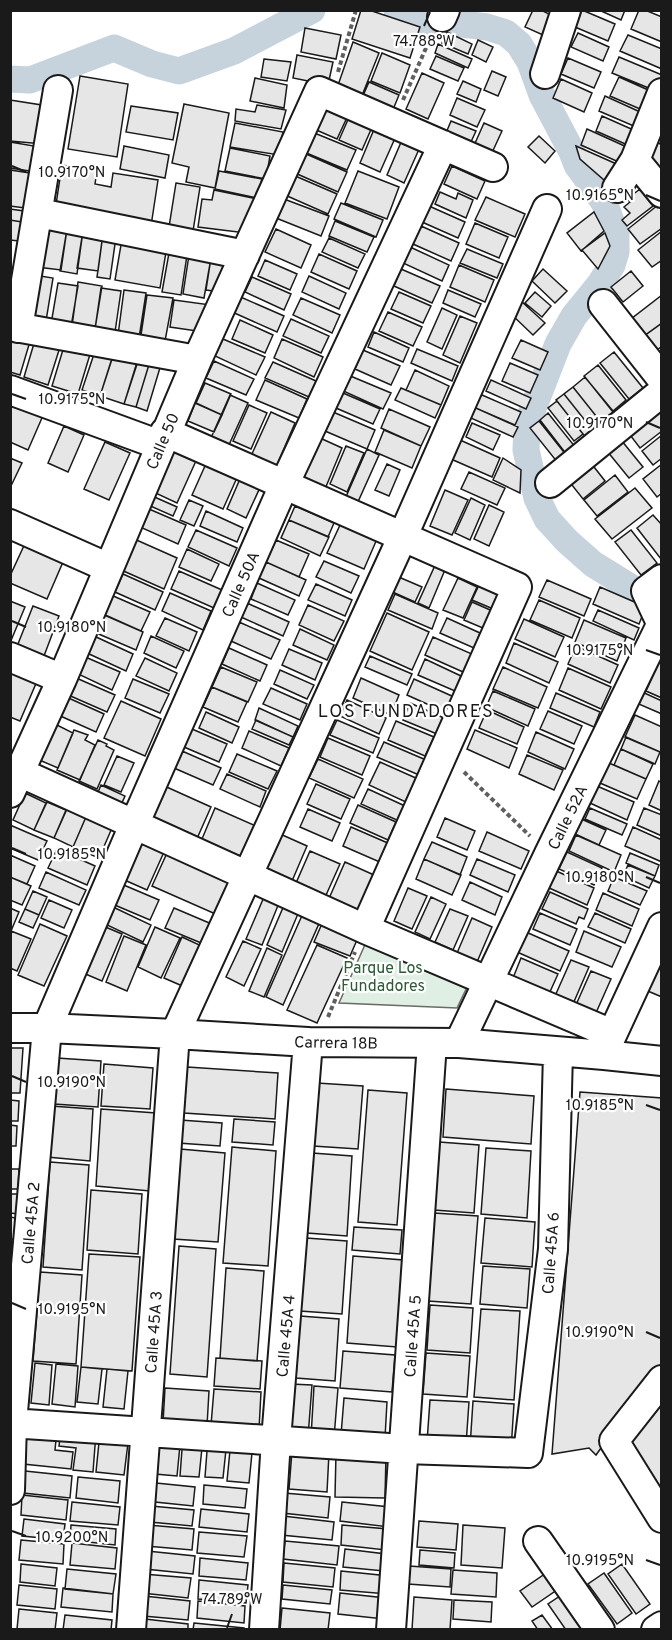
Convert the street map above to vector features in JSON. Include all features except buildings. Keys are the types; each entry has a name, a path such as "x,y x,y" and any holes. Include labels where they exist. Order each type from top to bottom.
{"street":[{"path":"545,74 566,10"},
{"path":"58,90 39,213 14,327 197,360"},
{"path":"325,93 493,167"},
{"name":"Calle 50","path":"13,787 62,679 197,360 245,255 325,93"},
{"path":"617,188 635,160 662,93"},
{"name":"Calle 50A","path":"47,1028 284,485 443,145"},
{"path":"635,160 662,193"},
{"path":"176,1034 402,538 548,209"},
{"path":"39,213 245,255"},
{"path":"603,304 662,379"},
{"path":"10,390 163,438 284,485 517,587 365,929"},
{"path":"550,483 662,392"},
{"path":"10,524 109,568"},
{"path":"654,585 661,625"},
{"name":"Calle 52A","path":"445,1043 488,981 661,625"},
{"path":"10,657 62,679"},
{"path":"13,787 134,825 365,929 488,981 608,1044 662,927"},
{"name":"Carrera 18B","path":"10,1028 313,1042 445,1043 558,1052 608,1044 662,1061"},
{"name":"Calle 45A 2","path":"10,1490 11,1423 47,1028"},
{"name":"Calle 45A 3","path":"131,1629 176,1034"},
{"name":"Calle 45A 4","path":"264,1629 276,1440 313,1042"},
{"name":"Calle 45A 5","path":"391,1629 404,1449 445,1043"},
{"name":"Calle 45A 6","path":"404,1449 528,1453 553,1249 558,1052"},
{"path":"662,1380 614,1441 662,1518"},
{"path":"11,1423 404,1449"},
{"path":"538,1541 600,1629"},
{"path":"656,1629 662,1626"}],"path":[{"path":"325,93 356,10"},
{"path":"393,123 440,21"},
{"path":"444,753 549,854"},
{"path":"313,1042 365,929"}],"green space":[{"name":"Parque Los Fundadores","path":"368,938 469,983 457,1008 339,1003"}],"waterway":[{"path":"10,79 30,80 114,48 152,64 179,71 234,51 312,10"},
{"path":"397,10 425,22 487,27 506,33 519,44 530,62 542,95 577,165 604,202 616,235 616,252 612,265 574,316 558,344 527,424 526,450 537,498 547,519 593,564 648,598"}],"district":[{"name":"LOS FUNDADORES","path":"406,711"}]}
